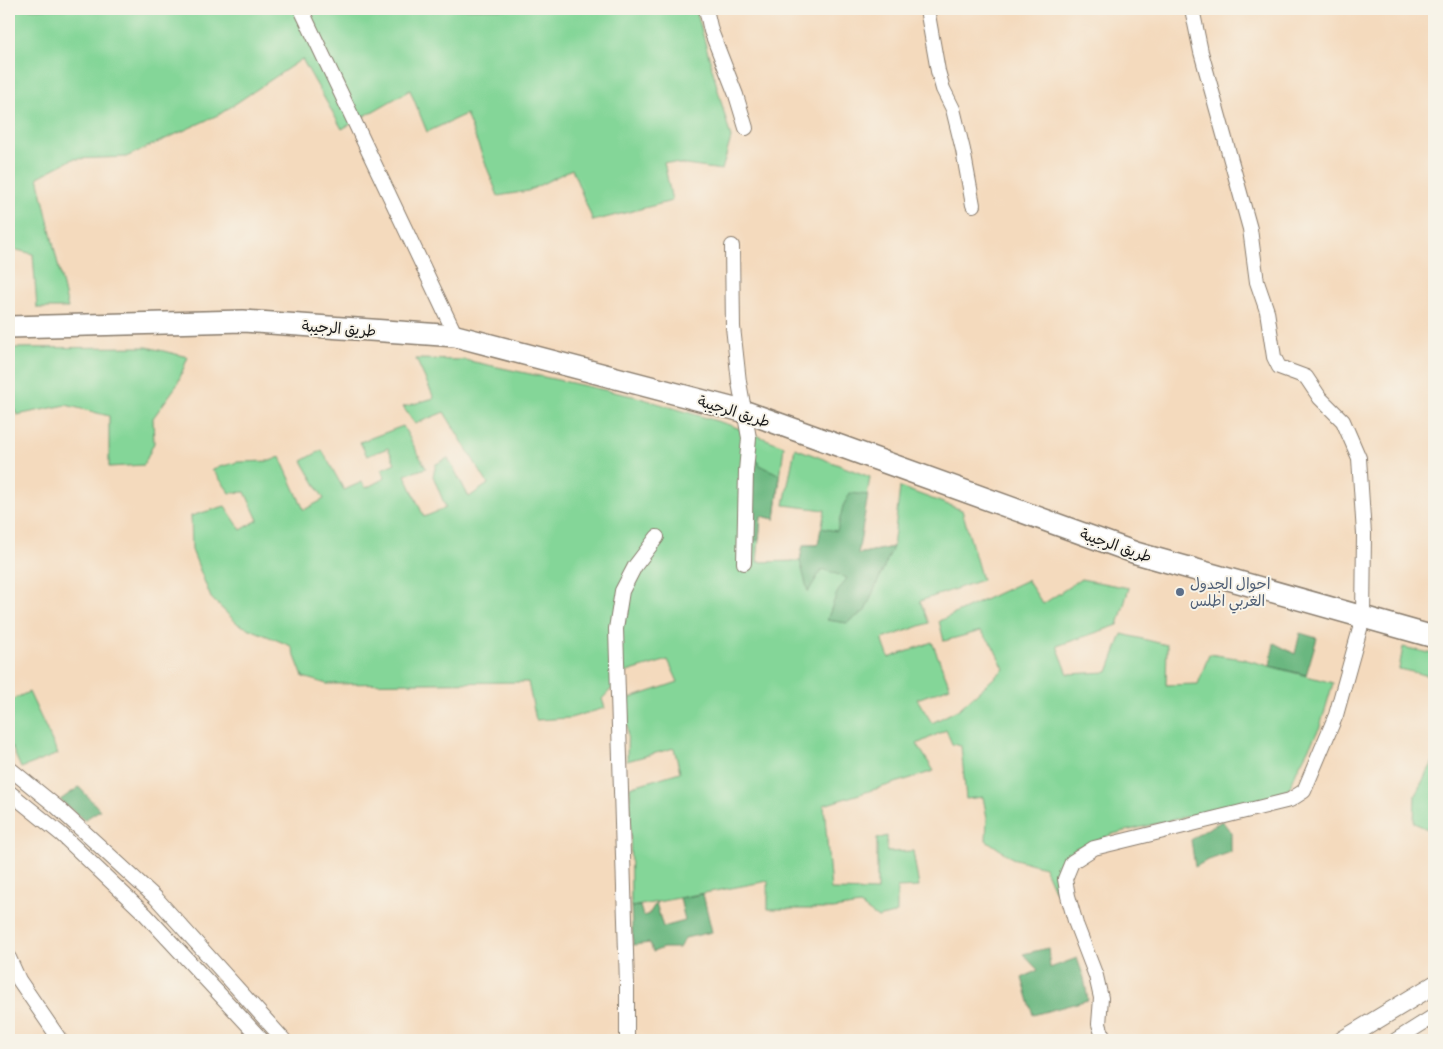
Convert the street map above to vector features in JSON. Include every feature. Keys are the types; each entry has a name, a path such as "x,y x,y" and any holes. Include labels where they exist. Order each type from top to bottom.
{"main road":[{"name":"طريق الرجيبة","path":"9,327 243,321 456,336 746,412 1136,552 1434,637"}],"street":[{"path":"301,9 456,336"},
{"path":"706,9 710,31 736,95 746,128"},
{"path":"927,9 938,71 943,89 952,108 963,150 972,206"},
{"path":"1104,1040 1099,1024 1101,998 1096,976 1076,924 1068,896 1065,879 1072,862 1094,848 1290,800 1304,791 1336,715 1363,618 1364,534 1359,458 1343,421 1320,398 1306,377 1279,367 1274,357 1267,311 1257,282 1250,229 1200,52 1192,9"},
{"path":"732,246 733,327 739,382 746,412 749,438 746,472 744,563"},
{"path":"627,1040 616,630 622,591 635,566 658,537"},
{"path":"9,768 57,808 156,898 284,1040"},
{"path":"9,792 61,834 146,914 262,1040"},
{"path":"9,958 19,980 60,1040"},
{"path":"1343,1040 1434,984"},
{"path":"1396,1040 1434,1016"}],"green space":[{"path":"9,9 696,9 731,138 722,170 664,162 672,201 593,221 572,169 528,191 498,196 466,114 427,132 410,90 342,129 302,59 220,114 126,157 73,159 38,177 68,308 37,308 33,254 9,248"},
{"path":"147,347 188,357 177,385 153,418 154,443 144,465 109,467 109,416 66,405 17,415 9,398 9,348"},
{"path":"416,359 465,360 637,397 730,425 784,446 775,519 761,516 757,562 800,561 803,545 818,545 825,510 784,505 795,448 870,477 858,554 893,547 900,487 962,510 982,580 920,601 929,623 882,639 889,658 932,642 950,687 917,699 932,723 959,709 1004,669 993,646 981,631 944,641 939,621 1027,580 1043,604 1081,579 1129,588 1118,625 1057,646 1068,674 1108,672 1122,634 1167,645 1166,685 1198,684 1209,654 1243,659 1333,683 1320,727 1289,789 1264,798 1113,834 1076,848 1059,862 1055,892 1044,867 1012,858 986,840 987,818 983,797 966,799 961,746 952,744 946,730 917,744 934,771 824,805 831,890 877,891 877,839 887,836 887,852 913,851 919,887 897,888 897,913 878,918 860,905 833,909 768,909 768,881 631,907 630,787 680,772 674,748 627,761 628,699 678,682 668,660 627,672 602,699 605,708 570,718 536,720 528,682 327,684 303,677 291,646 238,624 211,598 192,550 191,516 225,506 241,530 258,520 245,492 230,493 212,469 238,462 270,461 280,457 304,510 324,499 302,461 322,450 344,490 362,482 366,488 385,478 382,469 395,463 388,448 367,456 360,442 403,426 426,468 405,475 424,517 446,508 433,476 436,464 448,458 469,497 488,484 444,412 415,424 403,407 434,398"},
{"path":"753,455 760,465 780,475 775,519 761,516 759,540 752,540"},
{"path":"850,493 868,495 858,554 893,547 865,611 847,623 827,620 837,593 847,578 822,569 808,592 800,561 803,545 818,545 821,528 837,531 843,506"},
{"path":"1300,633 1317,638 1306,675 1270,666 1274,643 1295,654"},
{"path":"1403,647 1434,654 1434,677 1399,669"},
{"path":"29,692 58,754 21,768 9,741 9,701"},
{"path":"1434,760 1434,832 1414,823 1415,795"},
{"path":"79,787 100,810 84,820 60,800"},
{"path":"1222,821 1231,832 1231,852 1195,867 1191,840"},
{"path":"703,894 712,932 685,938 679,948 663,948 653,952 650,943 633,945 631,907 640,906 643,916 649,914 656,903 663,927 685,921 680,898"},
{"path":"1048,948 1050,968 1077,958 1084,978 1088,1000 1033,1015 1022,978 1038,970 1023,954"}],"place":[{"name":"احوال الجدول الغربي اطلس","path":"1180,592"}]}
